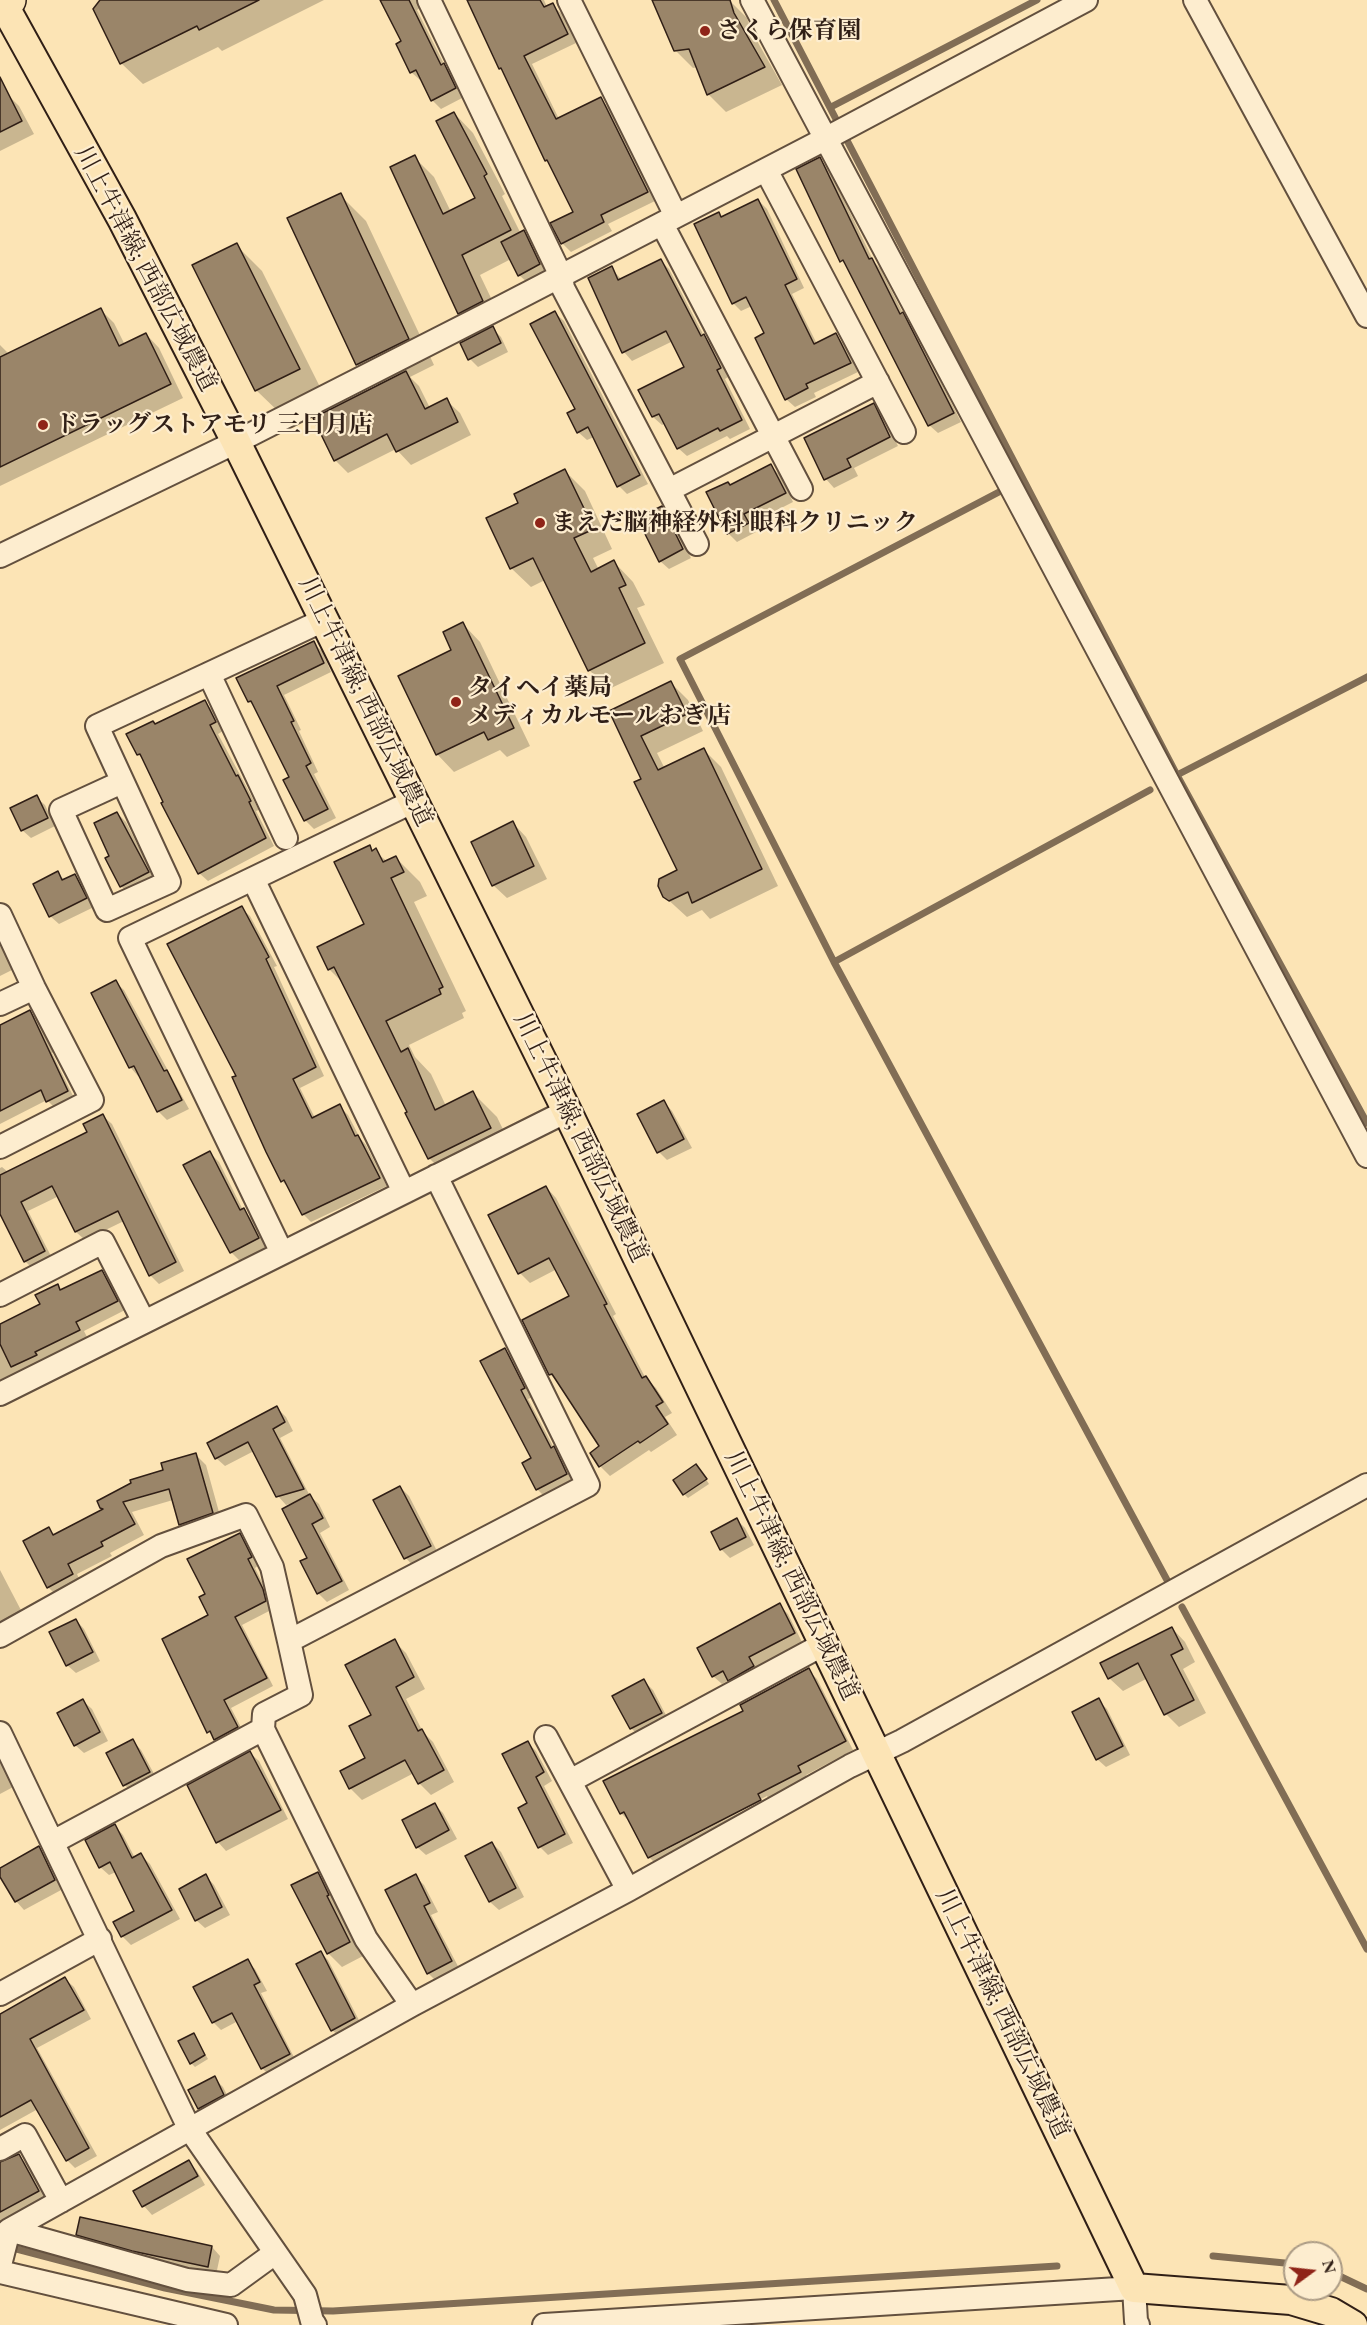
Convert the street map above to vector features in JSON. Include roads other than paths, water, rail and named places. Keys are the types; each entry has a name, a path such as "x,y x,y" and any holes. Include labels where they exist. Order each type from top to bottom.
{"main road":[{"name":"川上牛津線; 西部広域農道","path":"3,4 122,219 236,442 414,801 567,1111 1134,2288"},
{"path":"1134,2288 1291,2300 1331,2312 1353,2325"}],"street":[{"path":"569,0 669,220 801,489"},
{"path":"752,0 1367,1156"},
{"path":"0,556 236,442 561,276 1086,0"},
{"path":"1195,0 1367,316"},
{"path":"431,1 561,276 563,288 697,544"},
{"path":"766,170 904,432"},
{"path":"669,490 878,382"},
{"path":"122,782 61,810 107,910 168,882 122,782 96,726 324,620"},
{"path":"209,674 286,838"},
{"path":"282,1253 130,938 414,801"},
{"path":"253,879 404,1192"},
{"path":"0,915 34,988 92,1100 0,1147"},
{"path":"0,1004 34,988"},
{"path":"0,1394 567,1111"},
{"path":"289,1641 588,1485 436,1176"},
{"path":"0,1295 103,1242 144,1322"},
{"path":"0,2265 9,2230 61,2200 412,2005 628,1890 1367,1485"},
{"path":"0,1636 161,1546 246,1515 272,1567 302,1695 264,1714 263,1729 366,1939 412,2005"},
{"path":"570,1781 824,1644"},
{"path":"53,1842 263,1729"},
{"path":"0,1733 189,2128 305,2295 314,2323"},
{"path":"546,1737 628,1890"},
{"path":"0,1994 100,1940"},
{"path":"0,2149 25,2135 61,2200"},
{"path":"9,2230 187,2280 231,2285 275,2253"},
{"path":"0,2272 226,2325"},
{"path":"544,2325 1134,2288 1138,2325"}],"waterway":[{"path":"774,0 1177,775 1367,1123"},
{"path":"831,107 1037,0"},
{"path":"999,492 680,659 834,962 1167,1580"},
{"path":"1177,775 1367,677"},
{"path":"834,962 1150,790"},
{"path":"1182,1607 1367,1949"},
{"path":"9,2247 165,2288 274,2310 333,2311 1057,2266"},
{"path":"1213,2256 1283,2263"},
{"path":"1343,2278 1367,2289"}],"place":[{"name":"さくら保育園","path":"705,31"},
{"name":"ドラッグストアモリ 三日月店","path":"43,425"},
{"name":"まえだ脳神経外科 眼科クリニック","path":"540,523"},
{"name":"タイヘイ薬局 メディカルモールおぎ店","path":"456,702"}]}
